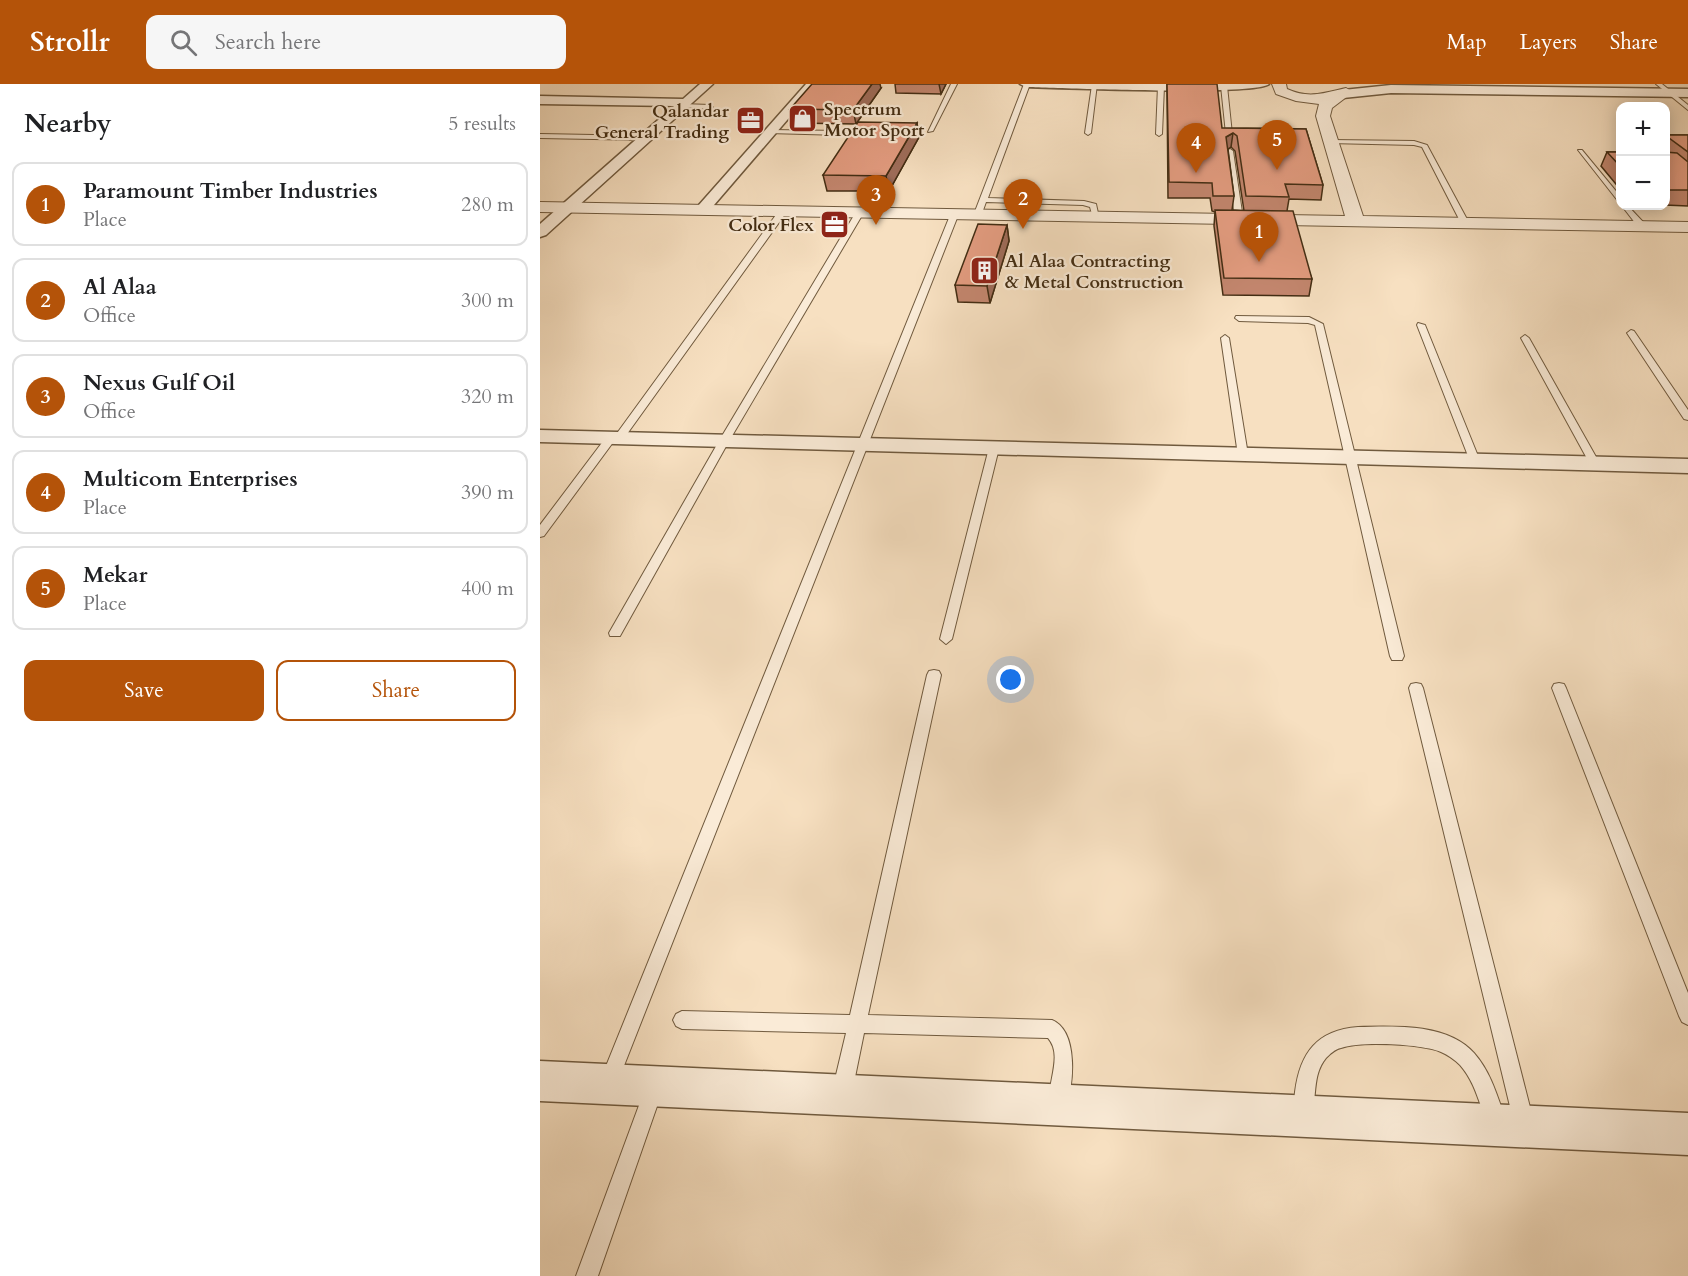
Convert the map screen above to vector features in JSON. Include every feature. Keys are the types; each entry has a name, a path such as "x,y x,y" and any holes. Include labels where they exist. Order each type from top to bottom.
{"street":[{"path":"540,232 707,84"},
{"path":"703,209 812,84"},
{"path":"1026,84 1224,86 1286,91 1311,99 1343,90 1462,87 1688,93"},
{"path":"1224,86 1263,84"},
{"path":"1343,90 1325,106 1323,116 1356,221"},
{"path":"1286,91 1323,116"},
{"path":"540,100 684,104"},
{"path":"540,207 955,213 981,207 1096,216 1688,227"},
{"path":"540,436 1688,466"},
{"path":"540,1081 1688,1134"}],"lane":[{"path":"930,131 954,84"},
{"path":"981,207 1026,84"},
{"path":"1659,84 1688,108"},
{"path":"1088,133 1095,85"},
{"path":"1159,134 1164,85"},
{"path":"1224,86 1229,134"},
{"path":"684,104 711,107"},
{"path":"770,132 842,133"},
{"path":"540,136 647,138"},
{"path":"1331,142 1414,143 1425,146 1465,223"},
{"path":"1230,151 1239,219"},
{"path":"1580,151 1616,195"},
{"path":"540,533 784,210"},
{"path":"1628,210 1642,226"},
{"path":"615,633 724,441 860,212"},
{"path":"608,1084 955,213"},
{"path":"1239,318 1310,320 1319,324 1397,656"},
{"path":"1421,325 1475,461"},
{"path":"1630,333 1688,417"},
{"path":"1525,338 1595,464"},
{"path":"1225,339 1243,455"},
{"path":"945,639 994,448"},
{"path":"841,1095 934,675"},
{"path":"1416,688 1511,1126"},
{"path":"1559,688 1688,1016"},
{"path":"682,1020 1052,1029 1057,1032 1063,1042 1058,1105"},
{"path":"1303,1117 1308,1072 1320,1050 1329,1043 1353,1036 1423,1037 1453,1047 1478,1072 1511,1126"},
{"path":"587,1276 655,1087"}],"building":[{"path":"812,84 872,84 853,110 790,109"},
{"path":"1167,84 1217,84 1222,128 1306,129 1323,185 1285,184 1289,197 1246,196 1237,136 1233,133 1226,137 1234,196 1213,196 1212,183 1169,182"},
{"path":"858,122 917,123 886,176 823,175"},
{"path":"1670,135 1688,135 1688,152 1670,139"},
{"path":"1607,152 1616,152 1616,162"},
{"path":"1670,152 1677,153 1688,162 1688,190 1670,190"},
{"path":"1215,210 1293,211 1312,279 1224,278"},
{"path":"978,224 1007,225 987,286 955,285"}],"place":[{"name":"Spectrum Motor Sport","path":"803,119"},
{"name":"Qalandar General Trading","path":"750,121"},
{"name":"Mekar","path":"1277,170"},
{"name":"Multicom Enterprises","path":"1196,173"},
{"name":"Color Flex","path":"835,225"},
{"name":"Nexus Gulf Oil","path":"876,225"},
{"name":"Al Alaa","path":"1023,229"},
{"name":"Paramount Timber Industries","path":"1259,262"},
{"name":"Al Alaa Contracting & Metal Construction","path":"984,271"}]}
